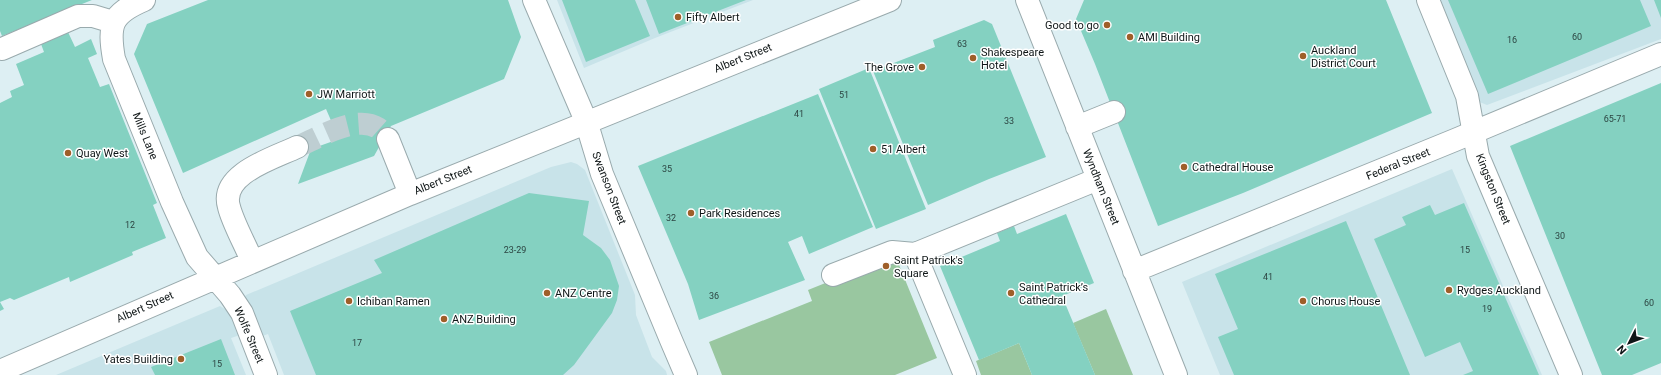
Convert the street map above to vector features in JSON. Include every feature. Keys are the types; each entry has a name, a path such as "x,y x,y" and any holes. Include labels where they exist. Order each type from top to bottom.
{"street":[{"path":"2,49 78,16 93,16 113,22 123,11 144,0"},
{"name":"Swanson Street","path":"534,0 586,121 602,174 686,375"},
{"name":"Albert Street","path":"0,371 214,277 410,194 586,121 890,0"},
{"name":"Wyndham Street","path":"1027,0 1176,375"},
{"name":"Kingston Street","path":"1428,0 1467,96 1478,156 1571,375"},
{"name":"Mills Lane","path":"113,22 111,39 114,59 187,236 197,257 214,277"},
{"name":"Federal Street","path":"1134,271 1474,133 1661,54"},
{"path":"1077,127 1114,112"},
{"path":"388,139 410,194"},
{"path":"252,261 228,206 228,193 236,178 247,170 297,147"},
{"path":"833,275 892,252 915,254 1098,178"},
{"path":"915,254 965,375"},
{"name":"Wolfe Street","path":"214,277 230,295 242,313 266,375"}],"shaded area":[{"path":"557,0 753,0 655,38 584,68"},
{"path":"1436,0 1661,0 1661,39 1487,105 1477,101"},
{"path":"571,162 577,164 585,170 635,295 636,315 652,357 666,371 667,375 284,375 268,334 257,338 245,297 246,295 551,167"},
{"path":"1452,169 1542,375 1220,375 1182,282"},
{"path":"220,306 228,311 240,335 231,338 246,375 56,375"}],"green space":[{"path":"895,255 937,358 895,375 722,375 709,342 812,301 808,290"},
{"path":"1106,309 1133,375 1095,375 1073,323"},
{"path":"1019,343 1032,375 981,375 976,361"}],"building":[{"path":"0,0 92,0 2,36 0,31"},
{"name":"JW Marriott","path":"208,0 508,0 521,37 504,79 391,126 374,156 298,184 311,149 339,139 326,109 183,173 134,54 147,24"},
{"path":"562,0 635,0 650,36 586,62"},
{"name":"Fifty Albert","path":"646,0 746,0 659,34"},
{"path":"1084,0 1386,0 1432,113 1243,193 1158,226 1076,19"},
{"path":"1448,0 1640,0 1651,26 1488,94"},
{"path":"1654,0 1661,0 1661,18"},
{"path":"984,20 992,24 1046,157 928,205 873,71 935,47 933,40"},
{"name":"Quay West","path":"68,32 75,47 91,39 97,54 88,58 100,87 109,84 157,203 153,205 166,238 132,252 133,255 70,282 69,277 14,300 10,298 0,302 0,103 12,97 10,91 24,85 16,64 44,52 41,44"},
{"name":"51 Albert","path":"869,68 926,209 876,229 819,89"},
{"path":"1661,83 1661,363 1632,375 1602,375 1510,146"},
{"path":"818,94 873,227 809,254 802,236 788,242 805,280 699,320 688,284 638,166"},
{"path":"529,193 589,201 583,235 601,248 610,260 619,286 617,300 612,313 574,365 563,375 316,375 290,311 382,273 374,260"},
{"name":"Rydges Auckland","path":"1464,203 1539,375 1463,375 1473,371 1460,342 1425,357 1374,239 1406,225 1402,217 1430,205 1435,215"},
{"name":"Saint Patrick’s Cathedral","path":"1066,214 1094,283 1062,296 1095,375 1032,375 1019,343 979,360 940,266 1000,241 997,233 1014,226 1017,234"},
{"name":"Chorus House","path":"1346,221 1410,375 1234,375 1218,337 1238,329 1215,274"},
{"path":"0,302 4,309 0,311"},
{"path":"221,339 235,375 155,375 151,367"}],"tunnel":[{"path":"297,147 326,133 348,125 359,124 369,124 378,128 388,139"}],"place":[{"name":"Fifty Albert","path":"678,17"},
{"name":"Good to go","path":"1107,25"},
{"name":"AMI Building","path":"1130,37"},
{"name":"Auckland District Court","path":"1303,56"},
{"name":"Shakespeare Hotel","path":"973,58"},
{"name":"The Grove","path":"922,67"},
{"name":"JW Marriott","path":"309,94"},
{"name":"51 Albert","path":"873,149"},
{"name":"Quay West","path":"68,153"},
{"name":"Cathedral House","path":"1184,167"},
{"name":"Park Residences","path":"691,213"},
{"name":"Saint Patrick's Square","path":"886,266"},
{"name":"Rydges Auckland","path":"1449,290"},
{"name":"ANZ Centre","path":"547,293"},
{"name":"Saint Patrick’s Cathedral","path":"1011,293"},
{"name":"Ichiban Ramen","path":"349,301"},
{"name":"Chorus House","path":"1303,301"},
{"name":"ANZ Building","path":"444,319"},
{"name":"Yates Building","path":"181,359"}]}
